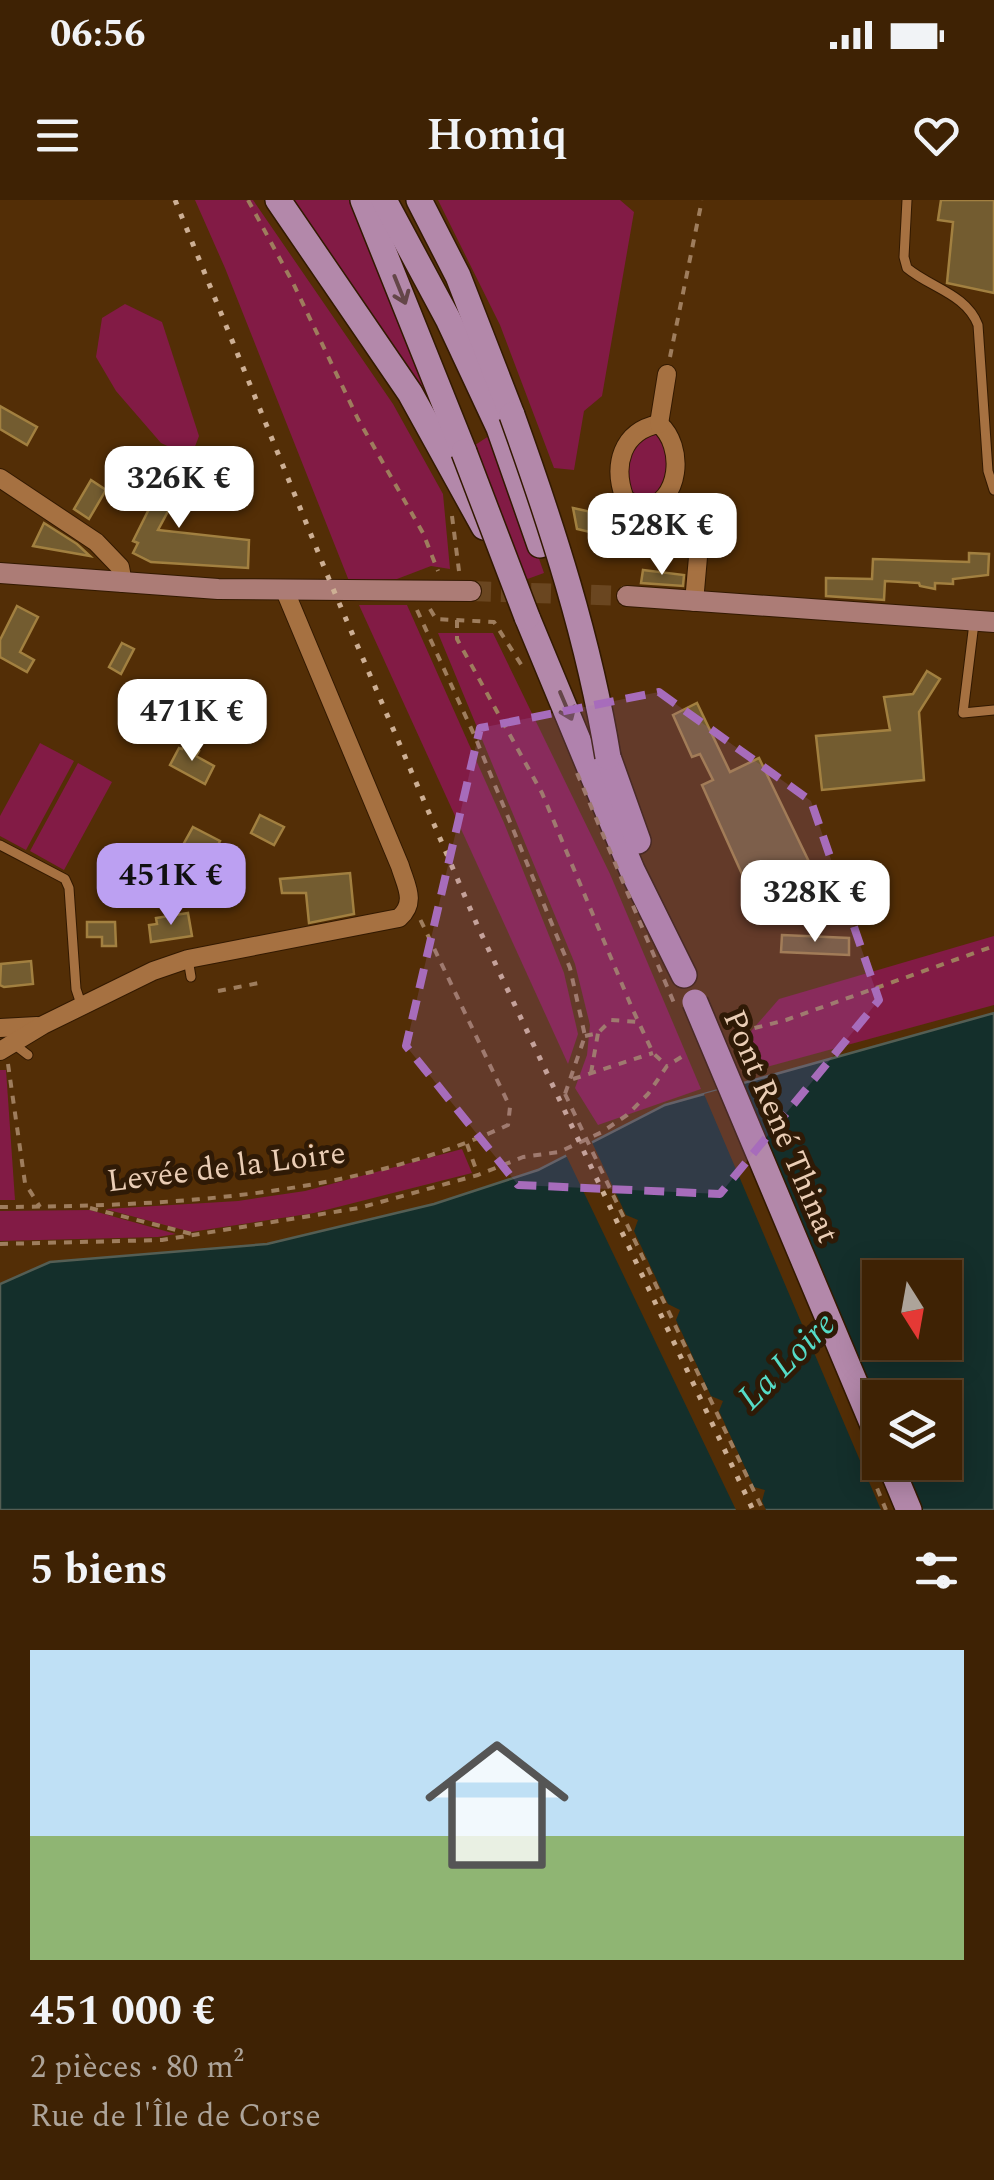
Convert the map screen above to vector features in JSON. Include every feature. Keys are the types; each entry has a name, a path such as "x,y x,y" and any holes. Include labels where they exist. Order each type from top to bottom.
{"main road":[{"path":"278,200 410,394 528,616"},
{"path":"363,200 632,870 684,975"},
{"path":"384,200 506,422"},
{"path":"419,200 458,276 608,756 684,975"},
{"name":"Pont René Thinat","path":"684,975 862,1399"},
{"path":"896,1480 909,1510"}],"street":[{"path":"660,424 666,374"},
{"path":"660,424 670,432 676,446 676,462 668,494 654,508 643,509 626,498 618,468 632,435 645,426 660,424"},
{"path":"0,478 96,542 120,567 122,583"},
{"path":"654,508 660,522 698,556 694,602"},
{"path":"0,573 122,583 430,596 465,584"},
{"path":"12,1050 43,1025 153,971 190,968 399,918 409,909 410,898 400,866 286,591"},
{"path":"626,596 984,621"},
{"path":"0,1028 43,1025"}],"lane":[{"path":"907,200 907,268 962,302 978,325 988,471 994,490"},
{"path":"984,621 962,713 994,710"},
{"path":"0,845 65,879 69,888 76,989 82,1007"}],"path":[{"path":"248,200 294,282 358,419 423,532 438,567 430,596 436,619 494,622 524,669"},
{"path":"666,374 702,200"},
{"path":"451,505 465,584"},
{"path":"412,599 529,863 570,968 585,1036 566,1094 763,1510"},
{"path":"458,620 457,639 542,793 639,1022 653,1052 667,1066"},
{"name":"Levée de la Loire","path":"0,1208 86,1206 282,1189 391,1166 467,1144 508,1125 510,1108 423,922 409,909"},
{"path":"740,1032 786,1020 994,946"},
{"path":"218,991 264,982"},
{"path":"585,1036 598,1033 611,1020 639,1022"},
{"path":"591,1073 598,1033"},
{"path":"12,1050 24,1183 40,1207"},
{"path":"570,1080 653,1052"},
{"path":"0,1244 162,1240 359,1208 478,1175 523,1157 559,1152 602,1132 627,1115 667,1066 683,1056"},
{"path":"467,1144 478,1175"},
{"path":"86,1206 195,1235"}],"highlighted area":[{"path":"659,692 811,801 879,1000 720,1194 518,1185 406,1046 480,728"}],"shaded area":[{"path":"195,200 253,200 393,404 443,494 450,569 431,566 397,579 349,581"},
{"path":"287,200 351,200 442,430"},
{"path":"438,200 620,200 634,212 602,396 584,411 574,470 554,468 500,325"},
{"path":"125,304 162,322 199,436 191,457 161,443 116,391 96,357 102,318"},
{"path":"495,432 544,573 522,581 469,449"},
{"path":"658,432 667,452 668,468 663,484 650,502 631,490 627,465 639,436"},
{"path":"359,605 407,605 504,823 564,973 578,1034 568,1064"},
{"path":"438,633 493,633 610,874 701,1089 598,1125 575,1088 587,1055 590,1025 575,964"},
{"path":"40,743 74,761 26,850 0,836 0,816"},
{"path":"78,763 112,782 64,870 30,851"},
{"path":"994,936 994,1005 759,1069 746,1037 779,999"},
{"path":"0,1070 6,1070 15,1200 0,1200"},
{"path":"462,1149 472,1173 314,1213 191,1232 105,1209 238,1201 305,1191"},
{"path":"90,1210 176,1234 0,1241 0,1211"}],"water":[{"name":"La Loire","path":"994,1013 994,1510 0,1510 0,1284 50,1262 267,1244 434,1204 538,1170 665,1105"}],"pier":[{"path":"740,1084 865,1380 862,1465 704,1094"},
{"path":"590,1138 626,1215 638,1220 634,1231 668,1304 680,1310 676,1320 711,1396 723,1401 719,1411 754,1487 765,1490 762,1501 766,1510 736,1510 564,1151"},
{"path":"868,1480 895,1480 919,1510 881,1510"}],"building":[{"path":"941,200 994,200 994,293 947,283 953,222 938,220"},
{"path":"0,406 37,427 27,445 0,429"},
{"path":"134,460 180,489 158,530 249,540 248,568 151,562 133,553 138,543 133,541 155,497 123,477"},
{"path":"91,480 106,490 89,519 74,509"},
{"path":"573,508 647,524 643,556 600,546 603,535 577,529"},
{"path":"44,523 77,544 90,556 33,546"},
{"path":"969,553 989,554 988,575 953,579 953,584 935,583 935,589 919,583 885,581 884,600 826,596 826,578 872,579 873,559 969,562"},
{"path":"643,570 684,575 683,586 641,583"},
{"path":"17,606 38,617 20,652 34,660 27,672 0,657 0,640"},
{"path":"122,643 134,649 121,674 109,667"},
{"path":"927,671 940,679 919,712 924,780 822,790 816,736 890,730 884,697 913,694"},
{"path":"697,703 730,772 759,758 811,866 751,894 702,785 713,780 700,754 692,757 673,715"},
{"path":"185,744 214,766 205,784 170,765"},
{"path":"260,815 284,827 274,845 251,833"},
{"path":"193,827 220,841 211,859 183,845"},
{"path":"350,873 354,914 309,923 306,893 282,893 280,879"},
{"path":"188,913 192,936 151,942 149,925 157,924 156,918"},
{"path":"87,922 115,922 116,946 102,946 102,937 87,937"},
{"path":"782,935 849,938 849,955 781,952"},
{"path":"31,961 33,984 0,985 1,964"}],"tunnel":[{"path":"471,591 627,596"}],"railway":[{"path":"175,200 331,584 478,927 753,1510"}]}
